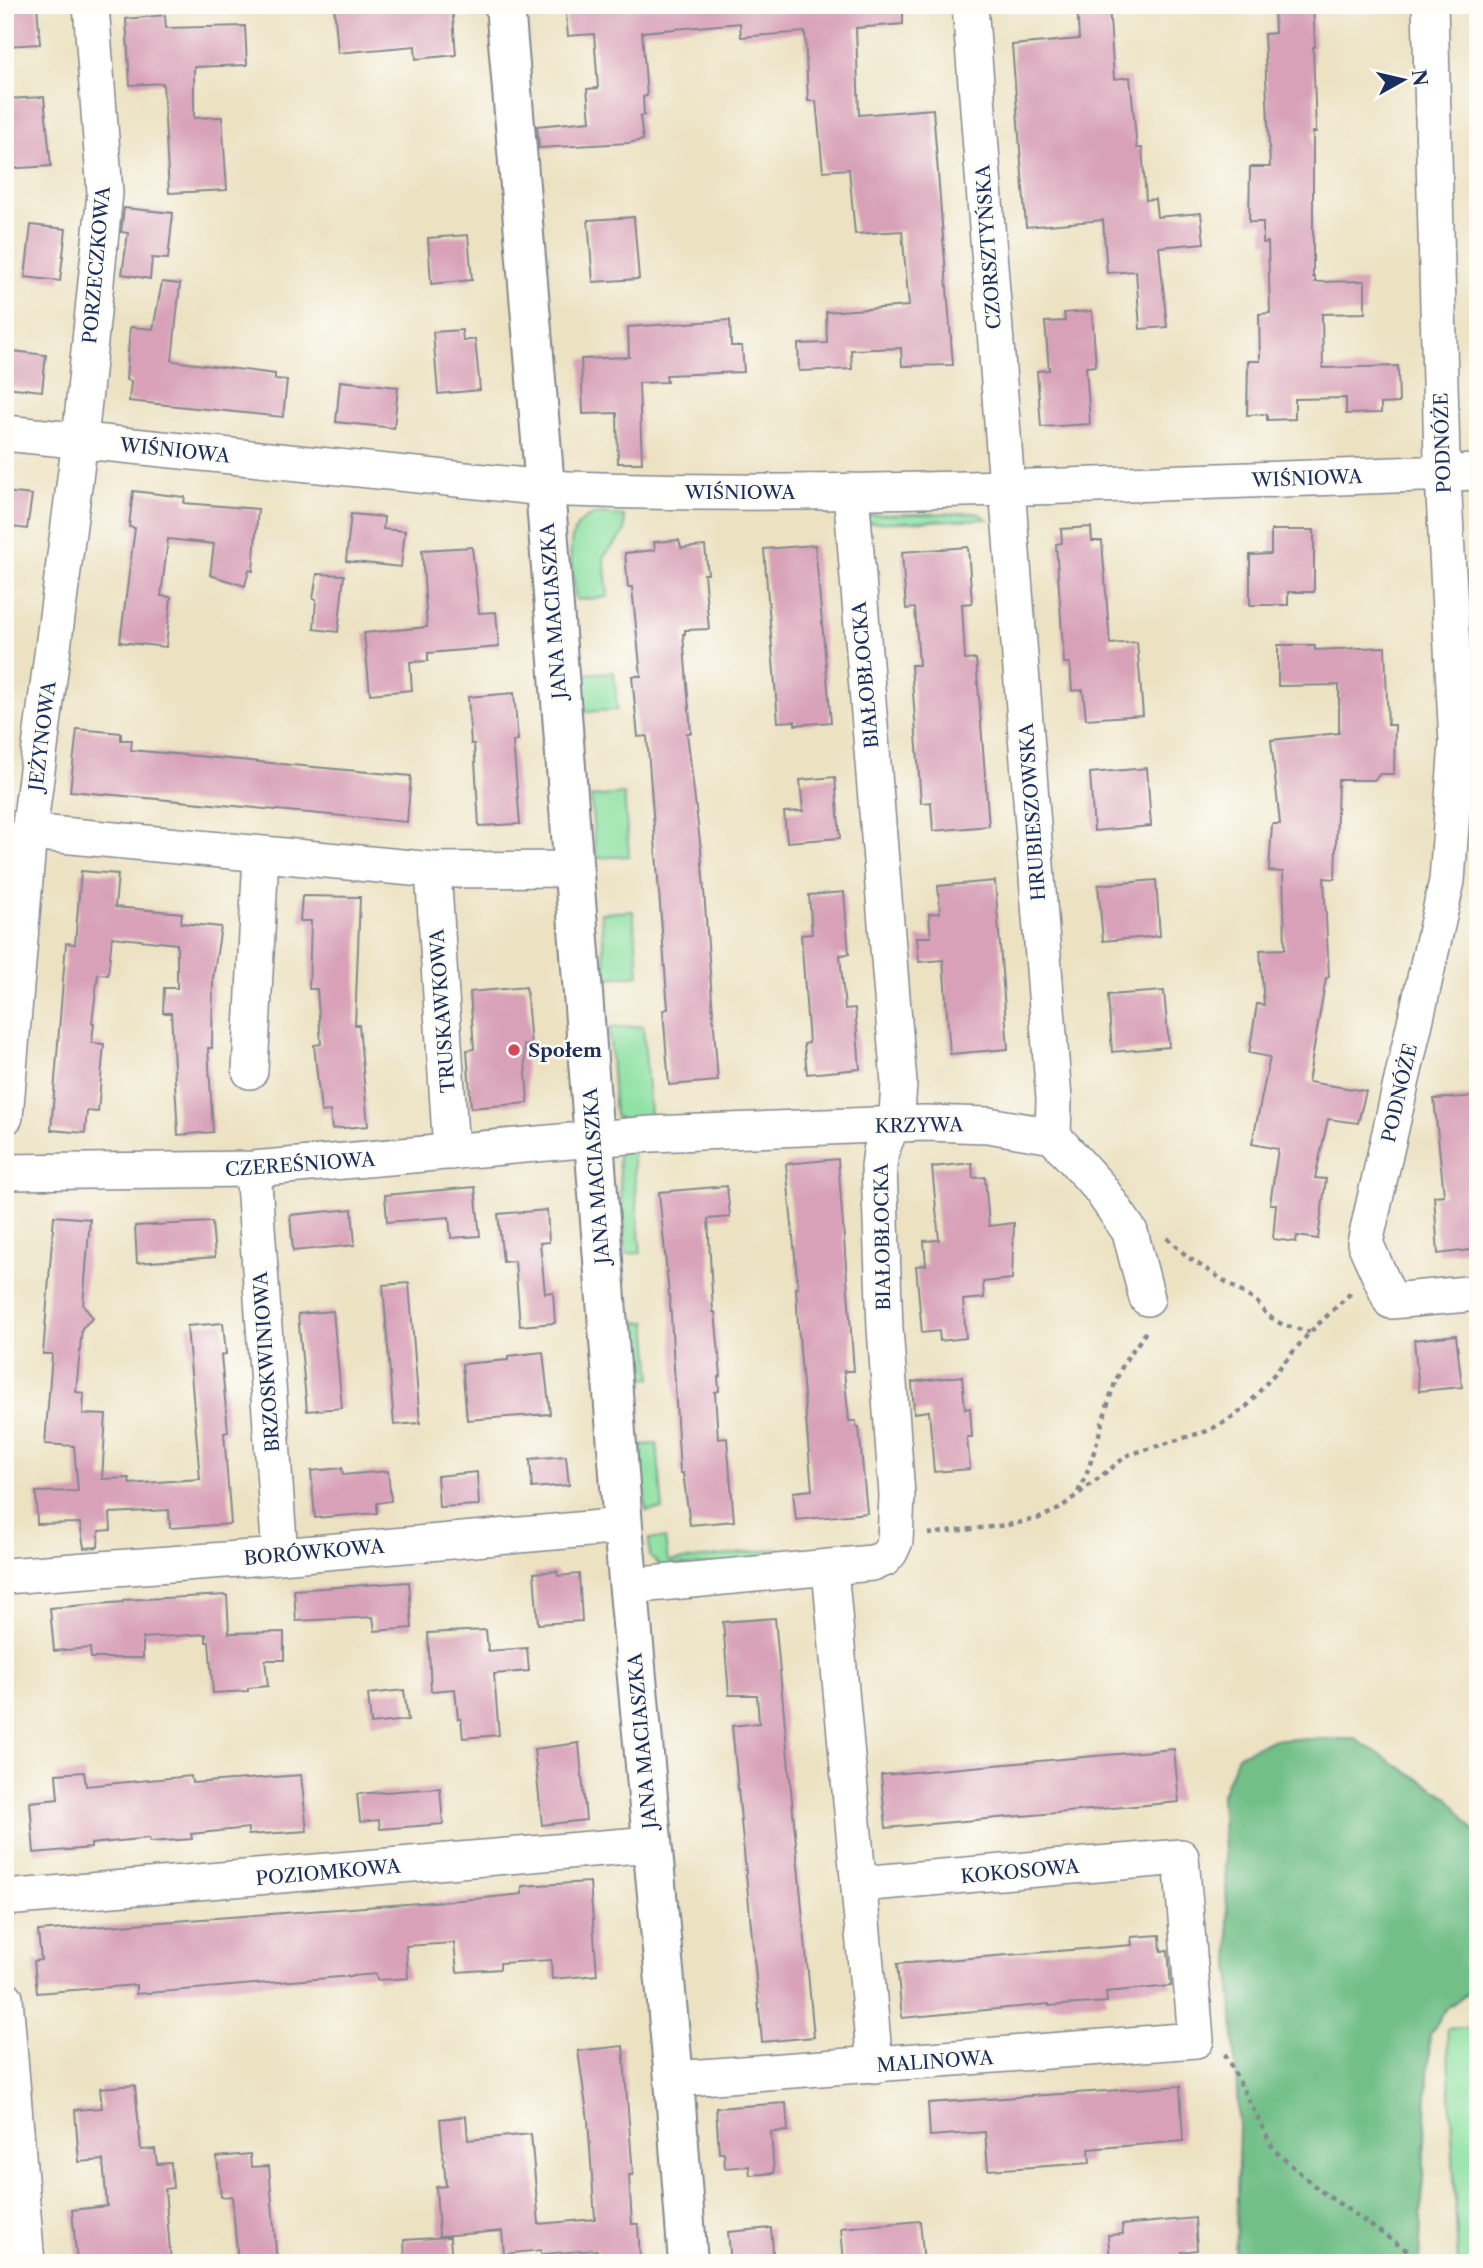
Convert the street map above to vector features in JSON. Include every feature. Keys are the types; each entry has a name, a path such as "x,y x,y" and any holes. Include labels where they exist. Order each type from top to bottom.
{"street":[{"name":"PORZECZKOWA","path":"80,440 105,193 91,5"},
{"name":"JANA MACIASZKA","path":"505,5 545,488 623,1526 674,2080 688,2263"},
{"name":"CZORSZTYŃSKA","path":"970,5 1006,488"},
{"name":"PODNÓŻE","path":"1430,5 1443,474 1462,880 1365,1243 1391,1301 1478,1293"},
{"name":"WIŚNIOWA","path":"5,433 545,488 699,493 1006,488 1478,472"},
{"name":"JEŻYNOWA","path":"5,1117 29,832 80,440"},
{"name":"HRUBIESZOWSKA","path":"1006,488 1054,1099 1053,1136"},
{"name":"BIAŁOBŁOCKA","path":"850,491 899,1083 899,1101 881,1151 879,1167 885,1328 897,1494 895,1541"},
{"path":"29,832 433,870 573,869"},
{"path":"250,1071 261,853"},
{"name":"TRUSKAWKOWA","path":"433,870 451,1152"},
{"name":"KRZYWA","path":"593,1140 651,1134 958,1122 1053,1136"},
{"path":"1053,1136 1099,1187 1130,1232 1147,1298"},
{"name":"CZEREŚNIOWA","path":"5,1172 253,1169 593,1140"},
{"name":"BRZOSKWINIOWA","path":"253,1169 280,1556"},
{"name":"BORÓWKOWA","path":"5,1576 280,1556 623,1526"},
{"path":"629,1586 872,1563 884,1559 895,1541"},
{"path":"830,1569 875,2065"},
{"name":"POZIOMKOWA","path":"5,1898 651,1844"},
{"name":"KOKOSOWA","path":"859,1884 1181,1857 1196,2040"},
{"path":"5,1998 27,2263"},
{"name":"MALINOWA","path":"674,2080 1196,2040"}],"path":[{"path":"1130,1232 1146,1224 1166,1237 1189,1258 1257,1302 1267,1315 1283,1325 1310,1332"},
{"path":"895,1541 905,1536 1007,1525 1037,1519 1059,1509 1128,1455 1206,1431 1227,1421 1247,1406 1310,1332 1376,1268"},
{"path":"1076,1496 1087,1474 1124,1362 1148,1328 1150,1316 1147,1298"},
{"path":"1196,2040 1226,2054 1274,2150 1318,2189 1425,2263"}],"green space":[{"path":"978,513 987,519 867,523 866,515"},
{"path":"600,514 624,516 625,532 604,556 608,597 576,600 571,561 573,536 586,518"},
{"path":"614,672 617,710 584,712 581,674"},
{"path":"624,794 629,856 596,858 591,797"},
{"path":"633,911 639,975 606,978 601,913"},
{"path":"643,1026 650,1114 646,1119 622,1119 615,1116 609,1028"},
{"path":"632,1147 641,1253 626,1254 618,1158 619,1153"},
{"path":"647,1322 652,1378 636,1380 631,1323"},
{"path":"657,1444 663,1509 646,1511 641,1445"},
{"path":"649,1539 665,1539 668,1562 779,1549 778,1562 661,1566 650,1557"},
{"path":"1275,1739 1355,1739 1448,1797 1478,1836 1478,1985 1447,2008 1430,2034 1419,2263 1235,2263 1239,2127 1221,1797 1238,1755"},
{"path":"1478,2027 1478,2262 1458,2263 1447,2029"}],"building":[{"path":"5,5 37,5 40,44 5,46"},
{"path":"334,5 452,5 456,55 416,59 415,46 338,53"},
{"path":"565,5 903,5 903,24 856,28 859,115 933,109 953,365 902,366 901,348 851,350 852,369 799,371 798,344 827,343 826,312 909,306 902,231 855,234 849,169 823,171 816,101 808,101 805,32 741,37 740,23 642,32 647,96 643,97 644,115 640,116 643,140 539,148 537,126 590,121 587,89 598,88 594,34 568,36"},
{"path":"1077,5 1109,5 1114,79 1130,77 1137,148 1142,148 1146,200 1155,199 1157,217 1201,213 1204,243 1159,247 1167,327 1140,329 1136,271 1107,273 1103,220 1026,227 1012,45 1079,39"},
{"path":"1274,5 1313,5 1316,132 1313,132 1313,277 1315,282 1365,281 1365,313 1322,314 1323,368 1398,366 1399,403 1381,404 1381,413 1346,414 1346,398 1295,399 1295,419 1267,420 1267,414 1247,415 1248,361 1260,361 1259,314 1270,313 1268,242 1263,243 1263,222 1249,222 1250,167 1270,167 1264,34 1275,33"},
{"path":"165,15 166,28 245,26 247,65 194,67 194,118 222,117 227,190 169,193 163,83 130,85 126,19"},
{"path":"44,97 51,166 5,169 5,99"},
{"path":"124,208 173,213 168,259 152,258 150,279 122,274 128,233 121,232"},
{"path":"634,217 639,279 593,282 588,220"},
{"path":"31,225 66,229 60,281 25,277"},
{"path":"468,235 472,280 431,284 428,238"},
{"path":"162,282 180,284 172,361 275,374 275,379 287,380 283,417 129,401 131,381 126,380 130,327 153,329"},
{"path":"1092,311 1096,366 1086,367 1090,424 1041,427 1037,371 1049,370 1045,322 1065,321 1064,313"},
{"path":"730,320 731,346 742,346 744,372 666,375 667,382 639,383 642,463 618,463 617,413 583,414 581,359 629,357 628,327"},
{"path":"462,330 463,341 475,339 480,390 438,394 433,332"},
{"path":"5,350 46,355 42,391 5,387"},
{"path":"340,381 398,387 394,428 336,422"},
{"path":"133,491 185,497 184,503 258,509 253,571 249,570 245,586 210,575 214,544 168,539 161,596 171,597 166,647 120,642 135,528 129,527"},
{"path":"5,492 32,495 27,529 5,526"},
{"path":"351,514 384,517 383,529 405,531 401,567 346,561"},
{"path":"1091,527 1092,541 1102,541 1110,644 1137,642 1143,715 1086,719 1083,690 1072,691 1070,663 1064,663 1056,544 1062,543 1061,529"},
{"path":"1271,530 1314,530 1314,592 1288,592 1288,605 1250,605 1250,555 1271,554"},
{"path":"679,540 681,548 705,546 708,574 704,574 709,629 685,630 683,634 691,733 687,733 701,850 718,1081 669,1085 663,1010 668,1009 647,736 638,737 632,676 641,676 632,587 628,587 625,553 655,550 654,542"},
{"path":"815,545 831,722 795,725 795,721 778,722 764,549"},
{"path":"472,547 479,613 496,612 499,647 428,653 428,661 410,662 412,690 370,694 364,633 427,627 422,550"},
{"path":"968,547 972,603 962,604 965,660 976,659 989,826 933,831 931,802 921,803 911,665 919,665 915,608 906,609 902,552"},
{"path":"317,574 344,575 338,632 314,629 316,599 313,599"},
{"path":"1278,645 1315,645 1315,650 1385,647 1388,725 1395,725 1394,774 1380,774 1374,780 1338,780 1335,879 1324,878 1329,977 1326,978 1308,1082 1366,1091 1358,1123 1328,1119 1315,1178 1326,1179 1318,1239 1297,1236 1296,1242 1273,1239 1276,1204 1270,1204 1278,1149 1252,1144 1270,1057 1249,1053 1257,1004 1264,1005 1260,950 1285,949 1283,872 1269,871 1272,824 1280,824 1271,740 1339,733 1339,685 1278,686"},
{"path":"514,693 518,740 513,741 520,824 479,826 468,697"},
{"path":"77,729 121,733 121,740 132,740 131,750 411,776 407,822 70,791"},
{"path":"1147,768 1151,826 1094,831 1090,773"},
{"path":"835,777 840,838 787,842 784,812 803,811 800,780"},
{"path":"81,871 118,874 115,907 182,913 181,923 221,927 213,978 212,1048 208,1048 213,1132 178,1135 171,1013 163,1013 164,988 177,988 177,944 112,937 108,975 98,974 92,1023 92,1043 104,1044 98,1112 87,1111 85,1133 51,1130 66,943 75,944"},
{"path":"1156,880 1160,936 1103,941 1098,885"},
{"path":"995,881 1008,1049 950,1054 943,960 919,962 917,937 931,937 929,914 940,913 938,886"},
{"path":"844,892 849,954 840,955 845,1009 855,1008 860,1069 807,1074 804,1044 809,1043 801,935 812,934 809,895"},
{"path":"302,896 360,897 355,1025 359,1025 368,1126 332,1129 330,1111 321,1112 314,1045 321,1044 317,989 309,989 311,921 300,921"},
{"path":"526,987 531,1045 524,1045 528,1103 471,1108 467,1050 474,1049 470,992"},
{"path":"1164,991 1169,1047 1112,1052 1108,995"},
{"path":"1478,1096 1478,1249 1438,1254 1434,1196 1444,1195 1434,1099"},
{"path":"838,1159 854,1371 844,1371 849,1421 856,1421 856,1427 859,1427 867,1513 796,1520 793,1492 812,1490 798,1326 798,1288 786,1164"},
{"path":"972,1163 973,1178 985,1177 989,1226 1014,1223 1012,1279 983,1282 984,1298 963,1300 966,1338 940,1341 939,1331 922,1333 916,1266 926,1265 924,1241 939,1240 932,1167"},
{"path":"727,1186 730,1217 708,1219 713,1312 721,1376 718,1377 719,1391 715,1392 718,1439 727,1438 734,1521 690,1525 683,1473 680,1473 671,1315 659,1192"},
{"path":"475,1187 480,1236 451,1238 449,1217 387,1222 385,1195"},
{"path":"352,1209 355,1245 293,1251 290,1215"},
{"path":"547,1210 549,1242 540,1243 545,1293 553,1292 555,1323 520,1326 515,1261 503,1262 498,1214"},
{"path":"54,1216 90,1219 83,1305 93,1318 82,1328 76,1392 84,1393 83,1414 106,1415 102,1479 129,1478 130,1484 200,1479 187,1326 223,1323 226,1354 221,1355 228,1432 224,1433 231,1524 170,1528 169,1510 110,1513 111,1530 99,1531 98,1547 84,1548 80,1523 37,1524 36,1492 78,1491 74,1446 45,1444 52,1354 43,1354"},
{"path":"212,1222 215,1257 137,1263 135,1226"},
{"path":"409,1283 420,1423 394,1425 383,1285"},
{"path":"333,1311 342,1408 307,1411 298,1314"},
{"path":"1456,1335 1462,1387 1419,1391 1414,1340"},
{"path":"543,1352 550,1414 467,1420 462,1364 508,1360 508,1356"},
{"path":"962,1376 965,1409 970,1408 972,1437 967,1437 970,1469 934,1472 929,1411 914,1413 912,1382"},
{"path":"566,1456 569,1485 532,1488 530,1459"},
{"path":"342,1468 343,1475 388,1471 391,1501 377,1503 377,1513 315,1518 311,1471"},
{"path":"477,1472 479,1505 439,1507 437,1476"},
{"path":"557,1571 558,1576 579,1574 582,1621 538,1624 534,1573"},
{"path":"409,1582 412,1628 375,1631 373,1617 296,1621 294,1590"},
{"path":"227,1595 229,1633 284,1632 284,1660 265,1660 268,1686 248,1688 248,1691 213,1693 206,1634 143,1638 143,1658 91,1658 90,1648 54,1651 50,1608 123,1600"},
{"path":"775,1618 814,2037 762,2042 732,1726 759,1723 757,1695 729,1695 723,1622"},
{"path":"486,1630 488,1651 527,1648 529,1671 494,1674 499,1735 463,1738 455,1689 431,1691 428,1633"},
{"path":"404,1690 408,1720 371,1724 368,1694"},
{"path":"579,1743 586,1820 542,1825 534,1749"},
{"path":"1174,1749 1179,1802 886,1828 881,1775"},
{"path":"84,1772 86,1786 191,1776 192,1783 301,1775 307,1831 248,1835 248,1828 191,1834 192,1839 150,1842 149,1838 91,1844 91,1848 34,1853 30,1802 58,1799 56,1774"},
{"path":"440,1788 443,1824 380,1829 379,1820 360,1822 357,1794"},
{"path":"590,1882 597,1975 552,1979 551,1960 500,1963 500,1969 457,1972 454,1943 406,1946 408,1978 377,1980 376,1974 136,1994 136,1985 37,1993 34,1961 41,1960 38,1931 474,1899 522,1894 522,1886"},
{"path":"1160,1935 1161,1951 1168,1950 1171,1986 1106,1992 1107,2002 1049,2004 902,2018 897,1964 1132,1945 1131,1937"},
{"path":"623,2046 633,2175 629,2175 632,2224 638,2224 640,2260 598,2263 597,2250 541,2254 541,2250 504,2254 502,2231 439,2236 436,2187 446,2186 440,2119 466,2116 468,2140 531,2134 539,2224 595,2219 588,2120 578,2051"},
{"path":"135,2085 141,2150 155,2149 157,2164 171,2163 173,2188 165,2189 171,2263 77,2263 72,2210 107,2206 103,2160 79,2162 75,2110 102,2108 100,2088"},
{"path":"1180,2086 1183,2141 1089,2149 1090,2163 988,2170 985,2132 930,2136 928,2103"},
{"path":"786,2103 788,2131 771,2132 774,2173 750,2175 749,2166 725,2168 724,2153 719,2153 716,2108"},
{"path":"250,2154 251,2167 269,2166 277,2263 238,2263 232,2196 221,2197 217,2157"},
{"path":"1195,2218 1197,2250 1182,2252 1182,2258 1110,2263 1108,2235 1123,2234 1122,2225"},
{"path":"920,2221 924,2263 844,2263 841,2228"},
{"path":"771,2228 774,2263 731,2263 728,2232"},
{"path":"450,2237 452,2263 405,2263 404,2240"}],"place":[{"name":"Społem","path":"514,1050"}]}
